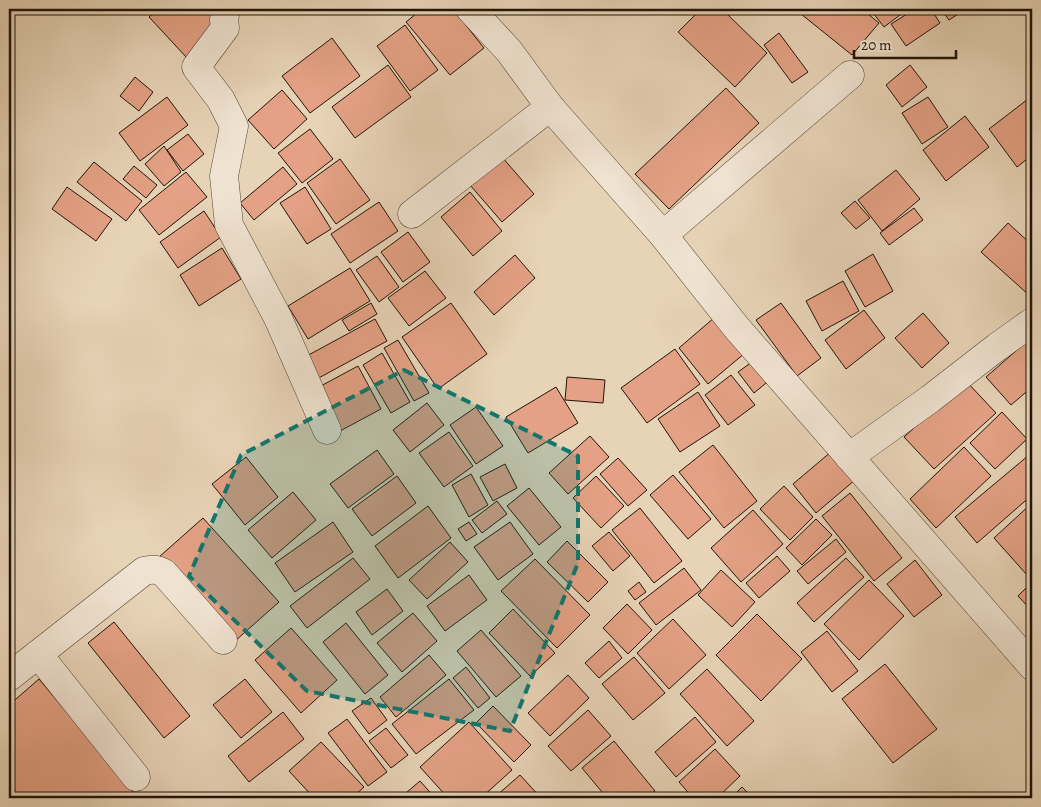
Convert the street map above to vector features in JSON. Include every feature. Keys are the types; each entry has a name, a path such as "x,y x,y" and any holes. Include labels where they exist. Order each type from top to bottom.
{"street":[{"path":"226,9 225,28 196,67 221,100 234,126 224,176 229,225 278,318 327,430"},
{"path":"470,9 509,51 550,107 664,235 736,327 1032,666"},
{"path":"664,235 850,75"},
{"path":"412,214 550,107"},
{"path":"849,456 930,399 1032,322"},
{"path":"9,677 149,569 164,573 223,640"},
{"path":"38,654 136,777"}],"highlighted area":[{"path":"404,370 578,456 578,563 510,731 307,691 189,576 241,455"}],"building":[{"path":"158,9 206,9 223,27 188,59 149,17"},
{"path":"422,9 453,9 484,48 450,75 406,22"},
{"path":"701,9 722,9 767,53 735,87 678,32"},
{"path":"805,9 862,9 879,23 852,55 801,14"},
{"path":"870,9 908,9 884,27"},
{"path":"915,9 931,9 940,23 906,46 891,24"},
{"path":"941,9 966,9 949,20"},
{"path":"405,25 438,70 410,91 377,46"},
{"path":"779,33 808,72 792,83 764,45"},
{"path":"332,38 360,76 310,113 282,76"},
{"path":"388,65 411,97 355,138 332,107"},
{"path":"910,65 927,87 902,107 886,85"},
{"path":"135,77 153,92 139,111 120,96"},
{"path":"726,88 759,123 669,209 635,174"},
{"path":"282,90 307,119 274,149 248,120"},
{"path":"1032,96 1032,155 1017,167 989,129"},
{"path":"167,97 188,125 140,161 119,133"},
{"path":"928,97 948,127 922,144 902,113"},
{"path":"965,116 989,147 946,181 923,150"},
{"path":"310,129 333,159 302,183 278,153"},
{"path":"188,134 204,154 183,171 167,150"},
{"path":"164,146 181,172 164,186 145,164"},
{"path":"502,157 534,194 502,222 470,185"},
{"path":"340,159 370,200 336,224 307,183"},
{"path":"94,162 142,201 126,221 77,182"},
{"path":"134,166 157,185 146,198 123,179"},
{"path":"283,167 297,184 254,220 240,203"},
{"path":"896,170 920,199 882,231 858,200"},
{"path":"186,172 207,197 159,235 139,210"},
{"path":"67,187 112,219 96,241 52,209"},
{"path":"305,187 331,229 307,244 280,203"},
{"path":"470,192 502,231 473,256 441,217"},
{"path":"855,201 870,218 856,229 841,213"},
{"path":"379,202 398,231 350,263 331,234"},
{"path":"914,208 923,220 889,245 880,233"},
{"path":"204,211 221,237 178,268 160,242"},
{"path":"1008,223 1032,245 1032,294 1030,296 981,252"},
{"path":"408,232 430,262 403,282 381,252"},
{"path":"222,248 241,279 199,306 180,275"},
{"path":"873,254 893,291 865,307 845,271"},
{"path":"515,255 535,278 494,315 474,292"},
{"path":"377,256 399,287 379,302 356,270"},
{"path":"350,268 370,301 308,339 288,306"},
{"path":"425,271 446,298 409,326 388,298"},
{"path":"843,281 859,311 822,331 806,301"},
{"path":"371,303 377,314 349,331 342,320"},
{"path":"451,303 487,354 438,389 402,337"},
{"path":"781,303 821,358 797,376 756,320"},
{"path":"864,310 885,338 846,369 825,340"},
{"path":"923,313 949,343 922,368 895,338"},
{"path":"715,317 745,353 708,384 679,348"},
{"path":"375,319 387,341 315,380 303,358"},
{"path":"1032,337 1032,387 1011,405 986,377"},
{"path":"398,340 429,393 414,401 384,348"},
{"path":"675,349 700,384 647,423 621,388"},
{"path":"382,353 410,402 391,413 363,365"},
{"path":"756,359 771,379 754,393 738,372"},
{"path":"358,366 381,409 340,431 317,388"},
{"path":"731,375 755,405 728,425 705,395"},
{"path":"567,377 605,380 603,403 565,400"},
{"path":"966,381 996,413 934,469 904,437"},
{"path":"556,387 578,423 528,453 506,417"},
{"path":"698,392 720,426 680,452 658,419"},
{"path":"427,403 444,425 410,452 393,430"},
{"path":"476,407 503,446 476,464 450,425"},
{"path":"1002,412 1027,439 995,469 970,443"},
{"path":"449,432 473,466 444,487 419,453"},
{"path":"590,436 609,457 568,494 549,473"},
{"path":"713,445 757,501 724,528 679,472"},
{"path":"964,447 991,476 936,528 910,499"},
{"path":"377,450 394,474 348,508 330,484"},
{"path":"832,451 855,480 816,513 793,484"},
{"path":"1029,455 1032,459 1032,495 977,543 955,517"},
{"path":"246,457 278,497 245,525 212,484"},
{"path":"618,458 647,490 628,506 600,474"},
{"path":"505,464 517,488 493,501 480,477"},
{"path":"471,474 488,505 469,517 452,485"},
{"path":"673,475 711,519 688,539 650,495"},
{"path":"397,476 416,503 372,536 352,509"},
{"path":"596,476 624,506 601,528 573,498"},
{"path":"784,486 813,517 790,540 760,509"},
{"path":"529,488 561,527 539,545 507,506"},
{"path":"293,492 316,520 272,558 248,530"},
{"path":"850,493 902,558 874,581 822,516"},
{"path":"497,501 507,514 482,533 472,520"},
{"path":"1032,503 1032,571 1027,575 994,538"},
{"path":"428,506 451,538 398,578 375,546"},
{"path":"640,508 682,561 654,583 612,530"},
{"path":"753,510 783,544 741,582 711,548"},
{"path":"203,518 279,602 235,641 159,557"},
{"path":"816,519 832,535 802,565 786,548"},
{"path":"333,522 353,552 295,592 275,563"},
{"path":"469,522 477,534 466,541 458,529"},
{"path":"510,522 533,554 498,580 474,547"},
{"path":"609,532 630,556 613,571 592,546"},
{"path":"836,539 846,552 808,584 797,571"},
{"path":"567,541 608,582 588,602 547,562"},
{"path":"450,542 468,562 427,599 409,580"},
{"path":"777,556 790,571 759,598 746,583"},
{"path":"353,558 370,579 307,628 290,606"},
{"path":"846,558 864,577 814,622 797,603"},
{"path":"535,559 590,615 557,648 501,591"},
{"path":"915,560 942,595 914,617 887,584"},
{"path":"684,568 701,590 656,625 639,603"},
{"path":"721,570 755,602 732,627 698,595"},
{"path":"469,575 487,600 445,631 427,606"},
{"path":"869,580 904,616 859,660 824,624"},
{"path":"639,582 646,592 635,600 628,591"},
{"path":"1032,582 1032,611 1018,596"},
{"path":"387,589 403,611 372,635 356,612"},
{"path":"627,604 652,630 628,654 603,628"},
{"path":"513,609 555,653 530,676 489,633"},
{"path":"413,613 437,641 402,672 377,643"},
{"path":"757,614 802,659 761,701 716,655"},
{"path":"673,619 706,655 669,689 637,653"},
{"path":"114,622 190,716 164,738 88,643"},
{"path":"346,623 388,675 365,694 323,642"},
{"path":"291,628 337,680 301,713 255,660"},
{"path":"481,630 521,676 496,697 457,651"},
{"path":"827,631 858,671 832,692 801,652"},
{"path":"609,641 622,658 599,678 585,663"},
{"path":"429,655 446,675 396,717 380,697"},
{"path":"634,657 665,693 633,720 602,684"},
{"path":"885,664 937,729 893,763 842,699"},
{"path":"466,667 490,698 478,708 453,678"},
{"path":"707,669 754,721 727,746 680,694"},
{"path":"568,675 589,698 550,736 528,713"},
{"path":"39,679 134,793 128,798 9,798 9,705"},
{"path":"245,679 272,712 241,738 213,705"},
{"path":"449,679 474,710 416,754 392,724"},
{"path":"371,698 387,720 369,734 352,711"},
{"path":"493,706 531,745 514,762 476,723"},
{"path":"588,710 611,736 571,771 548,746"},
{"path":"283,712 304,739 249,782 228,756"},
{"path":"695,717 716,742 676,777 655,752"},
{"path":"347,719 387,772 368,786 328,733"},
{"path":"469,722 512,770 481,798 448,798 420,767"},
{"path":"386,728 408,755 391,768 369,741"},
{"path":"614,741 655,791 646,798 607,798 582,768"},
{"path":"321,742 364,787 352,798 314,798 289,771"},
{"path":"715,749 740,776 717,798 693,798 679,782"},
{"path":"520,775 541,798 498,798 496,796"},
{"path":"420,781 435,798 400,798"},
{"path":"742,787 753,798 731,798"}]}
